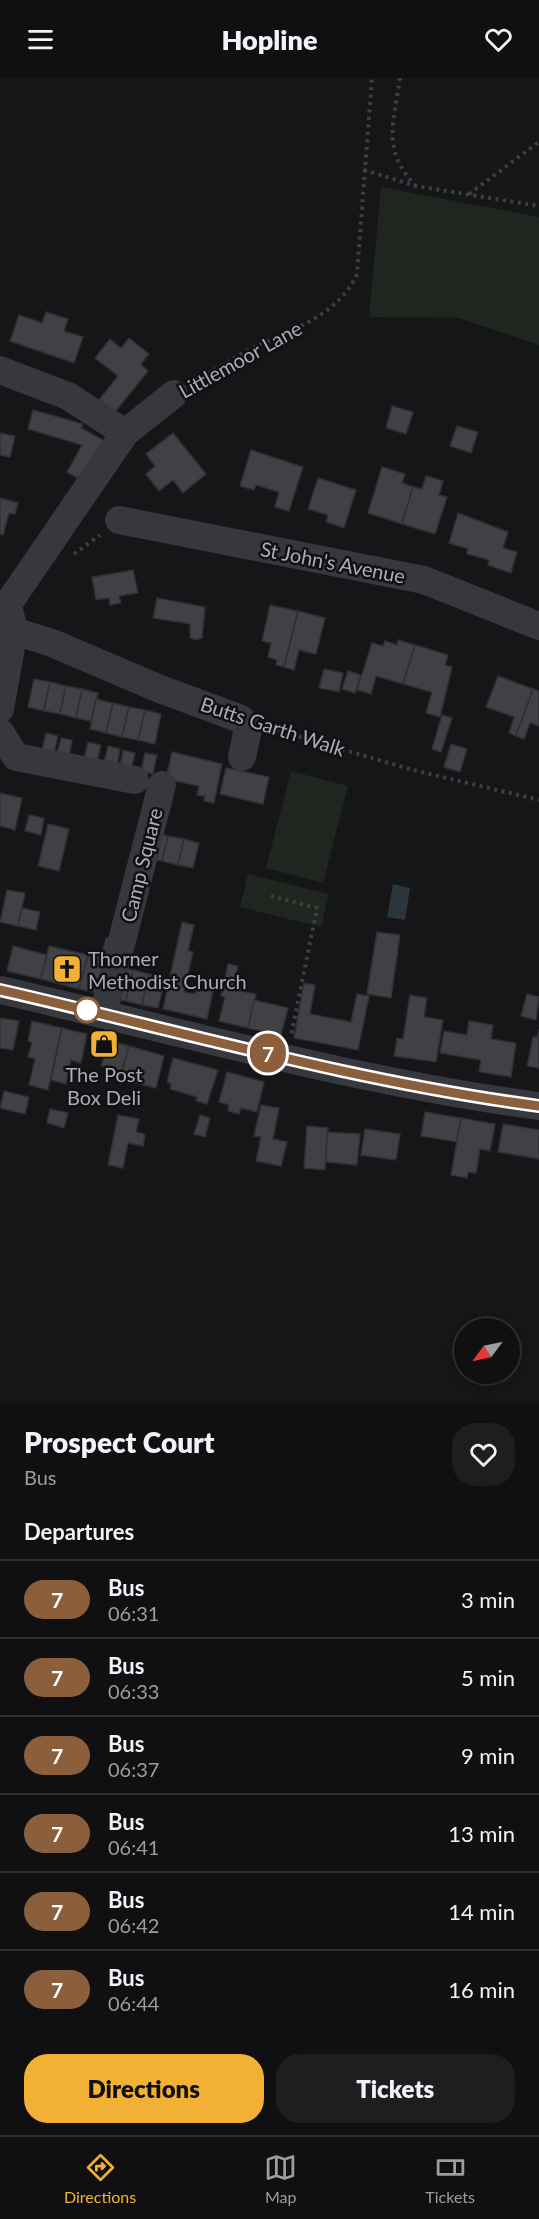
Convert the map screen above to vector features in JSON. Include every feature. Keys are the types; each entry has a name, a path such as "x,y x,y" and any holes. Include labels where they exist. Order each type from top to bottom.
{"street":[{"path":"0,370 69,396 125,433"},
{"name":"Littlemoor Lane","path":"7,612 125,433 174,394"},
{"name":"St John's Avenue","path":"119,520 424,580 539,626"},
{"path":"0,710 7,612"},
{"name":"Butts Garth Walk","path":"7,612 52,643 160,689 241,719"},
{"path":"241,719 248,729 242,757"},
{"name":"Camp Square","path":"0,732 16,757 148,783 103,1014"},
{"path":"0,990 450,1094 539,1106"}],"path":[{"name":"Littlemoor Lane","path":"174,394 252,348 321,315 343,298 357,274 372,78"},
{"path":"400,78 392,145 401,171 416,186"},
{"path":"468,195 539,142"},
{"path":"364,170 416,186 539,206"},
{"name":"Butts Garth Walk","path":"241,719 413,770 539,800"},
{"path":"272,896 317,908 287,1058"}],"shaded area":[{"path":"381,187 539,217 539,345 458,318 369,317"},
{"path":"291,771 348,786 323,883 266,868"},
{"path":"248,874 329,894 321,927 240,907"},
{"path":"393,884 410,888 405,920 387,917"}],"building":[{"path":"46,312 68,319 64,331 83,337 74,363 10,341 19,315 42,323"},
{"path":"129,338 149,354 141,364 148,371 115,412 99,400 118,376 95,358 110,339 121,348"},
{"path":"392,406 413,412 406,434 386,428"},
{"path":"33,410 83,424 81,428 103,440 81,480 67,472 82,445 28,429"},
{"path":"457,426 478,432 471,453 450,446"},
{"path":"0,433 15,436 10,457 0,455"},
{"path":"173,433 206,474 183,493 173,480 159,491 146,474 155,466 146,454"},
{"path":"251,450 303,467 289,511 275,507 279,492 256,485 254,490 240,486"},
{"path":"382,467 405,474 402,483 413,487 402,524 368,513"},
{"path":"426,476 443,481 439,495 447,497 435,534 402,524 413,487 422,489"},
{"path":"318,478 356,490 344,528 326,522 328,515 308,509"},
{"path":"0,498 18,503 15,514 9,513 3,535 0,534"},
{"path":"458,513 508,532 503,548 517,552 511,573 488,565 489,560 467,554 468,549 449,543"},
{"path":"133,570 138,593 119,596 121,603 110,605 109,598 96,600 92,577"},
{"path":"157,598 205,607 202,638 197,640 190,638 190,624 153,618"},
{"path":"270,605 298,611 284,667 276,665 277,660 268,657 271,643 262,641"},
{"path":"298,611 325,618 316,654 299,650 294,670 284,667"},
{"path":"398,640 415,645 403,684 376,676 371,694 357,690 372,643 383,646 385,641 397,645"},
{"path":"415,645 448,655 445,665 452,667 440,717 426,713 432,692 403,684"},
{"path":"324,669 343,673 339,692 319,688"},
{"path":"348,671 361,675 355,693 342,689"},
{"path":"498,676 533,689 516,736 509,733 514,717 486,707"},
{"path":"34,679 50,682 44,711 28,707"},
{"path":"50,682 66,686 60,714 44,711"},
{"path":"66,686 82,689 76,718 60,714"},
{"path":"82,689 98,693 91,721 76,718"},
{"path":"533,689 539,691 539,726 530,723 524,739 516,736"},
{"path":"96,699 113,703 106,733 90,729"},
{"path":"113,703 129,707 122,737 106,733"},
{"path":"129,707 145,710 138,740 122,737"},
{"path":"145,710 161,714 155,744 138,740"},
{"path":"442,715 452,718 441,752 432,749"},
{"path":"46,733 58,736 54,753 42,750"},
{"path":"61,738 72,740 69,757 57,754"},
{"path":"88,742 101,745 97,762 84,759"},
{"path":"451,744 467,749 460,772 444,767"},
{"path":"108,746 120,749 117,766 104,763"},
{"path":"123,750 135,753 131,769 120,767"},
{"path":"172,752 222,764 214,803 204,801 205,796 197,795 199,786 166,779"},
{"path":"145,753 157,755 153,774 141,771"},
{"path":"226,768 269,777 263,804 220,794"},
{"path":"0,793 22,798 15,830 0,826"},
{"path":"29,815 44,818 41,835 25,831"},
{"path":"48,824 69,829 59,871 38,866"},
{"path":"152,832 168,836 162,861 146,858"},
{"path":"168,836 184,839 178,865 162,861"},
{"path":"184,839 199,843 193,868 178,865"},
{"path":"7,890 25,893 18,926 0,922"},
{"path":"22,908 40,912 36,930 18,926"},
{"path":"182,922 194,925 188,951 193,952 184,992 195,994 198,982 214,986 207,1019 163,1009"},
{"path":"377,932 400,935 391,998 367,994"},
{"path":"106,938 115,940 102,994 79,989 89,951 102,954"},
{"path":"13,946 47,955 41,979 7,971"},
{"path":"49,946 88,955 79,989 41,979"},
{"path":"228,964 238,966 235,979 243,981 241,991 256,994 248,1028 219,1021 225,997 221,996"},
{"path":"117,967 133,970 126,1001 110,997"},
{"path":"133,970 149,974 142,1005 126,1001"},
{"path":"149,974 165,978 158,1008 142,1005"},
{"path":"304,983 315,985 310,1014 351,1022 357,994 369,996 358,1050 294,1038"},
{"path":"527,994 539,997 536,1020 521,1016"},
{"path":"410,995 427,998 424,1017 443,1020 436,1062 394,1056 397,1038 403,1039"},
{"path":"254,1000 288,1008 281,1035 248,1028"},
{"path":"0,1018 19,1021 13,1050 0,1048"},
{"path":"32,1021 62,1028 48,1090 29,1085 35,1059 28,1057 32,1042 28,1041"},
{"path":"469,1021 493,1025 491,1039 516,1043 511,1077 479,1072 481,1060 440,1053 444,1031 467,1035"},
{"path":"62,1028 87,1034 81,1063 71,1060 66,1084 51,1080"},
{"path":"539,1029 539,1068 527,1066 533,1037 537,1037"},
{"path":"95,1037 129,1046 122,1071 101,1066 104,1057 90,1053"},
{"path":"129,1046 164,1056 156,1088 131,1082 133,1074 122,1071"},
{"path":"173,1058 218,1070 207,1104 196,1101 197,1097 170,1089 171,1084 167,1082"},
{"path":"227,1072 264,1082 257,1112 241,1108 239,1114 228,1111 229,1105 219,1102"},
{"path":"4,1091 29,1097 25,1114 0,1108"},
{"path":"261,1105 279,1108 273,1139 287,1142 281,1166 256,1161 261,1137 254,1136"},
{"path":"50,1109 68,1113 64,1128 47,1123"},
{"path":"425,1112 461,1118 457,1142 421,1136"},
{"path":"118,1115 139,1119 136,1132 145,1134 143,1146 128,1143 123,1168 108,1165"},
{"path":"200,1115 210,1118 205,1137 194,1134"},
{"path":"461,1118 495,1124 490,1151 480,1149 476,1173 468,1172 467,1178 451,1175"},
{"path":"503,1124 539,1130 539,1159 498,1152"},
{"path":"307,1126 328,1128 325,1170 304,1168"},
{"path":"365,1129 400,1134 396,1160 361,1155"},
{"path":"327,1132 360,1134 357,1165 326,1162"}],"bus line":[{"name":"7","path":"0,990 365,1076 450,1094 539,1106"}],"place":[{"name":"Thorner Methodist Church","path":"67,969"},
{"name":"The Post Box Deli","path":"104,1044"}]}
